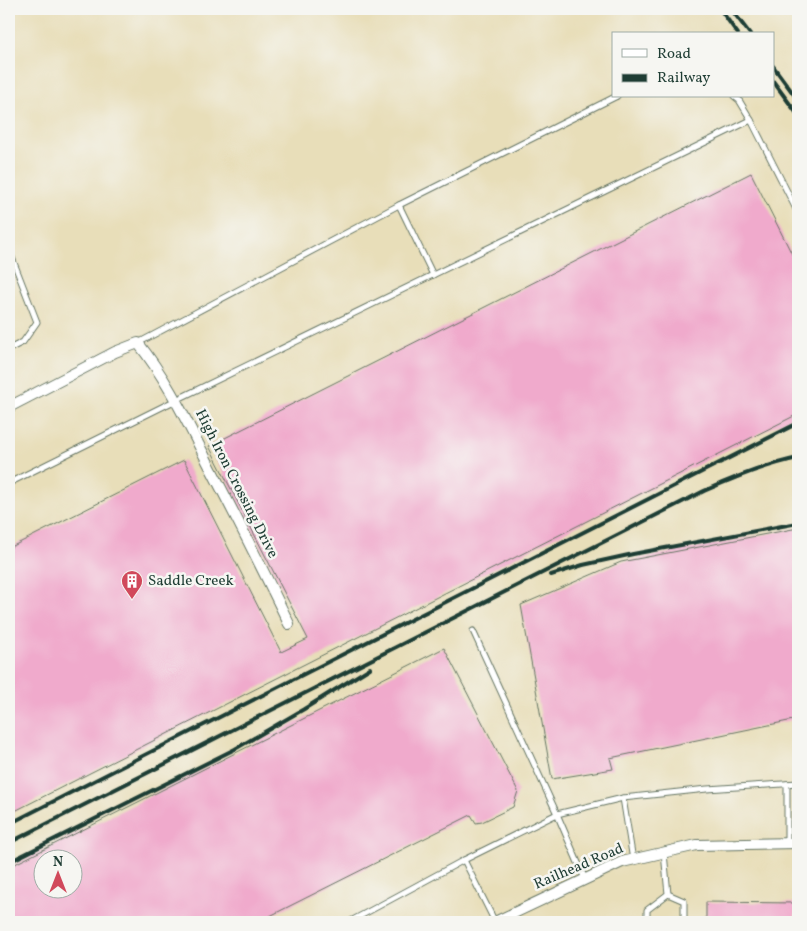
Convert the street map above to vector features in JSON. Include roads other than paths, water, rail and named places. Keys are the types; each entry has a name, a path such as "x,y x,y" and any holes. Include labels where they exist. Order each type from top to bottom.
{"street":[{"name":"High Iron Crossing Drive","path":"138,343 152,360 176,400 255,553 289,624"},
{"path":"9,407 115,352 138,343"},
{"name":"Railhead Road","path":"495,922 622,862 698,845 798,843"}],"lane":[{"path":"138,343 399,205 613,98"},
{"path":"736,98 751,120 798,213"},
{"path":"9,483 751,120"},
{"path":"399,205 433,275"},
{"path":"9,250 37,322 23,342 9,349"},
{"path":"473,631 585,879"},
{"path":"349,922 464,860 557,814 623,798 706,788 798,783"},
{"path":"787,784 787,843"},
{"path":"623,798 633,860"},
{"path":"664,853 668,894"},
{"path":"464,860 495,922"},
{"path":"647,922 647,910 668,894"},
{"path":"668,894 684,901 684,922"}],"railway":[{"path":"720,9 737,32"},
{"path":"731,9 748,32"},
{"path":"774,67 798,100"},
{"path":"774,82 798,115"},
{"path":"9,824 798,423"},
{"path":"9,843 704,491 750,472 798,458"},
{"path":"551,575 583,565 633,554 798,523"},
{"path":"9,862 235,749 370,668"}],"place":[{"name":"Saddle Creek","path":"132,600"}]}
